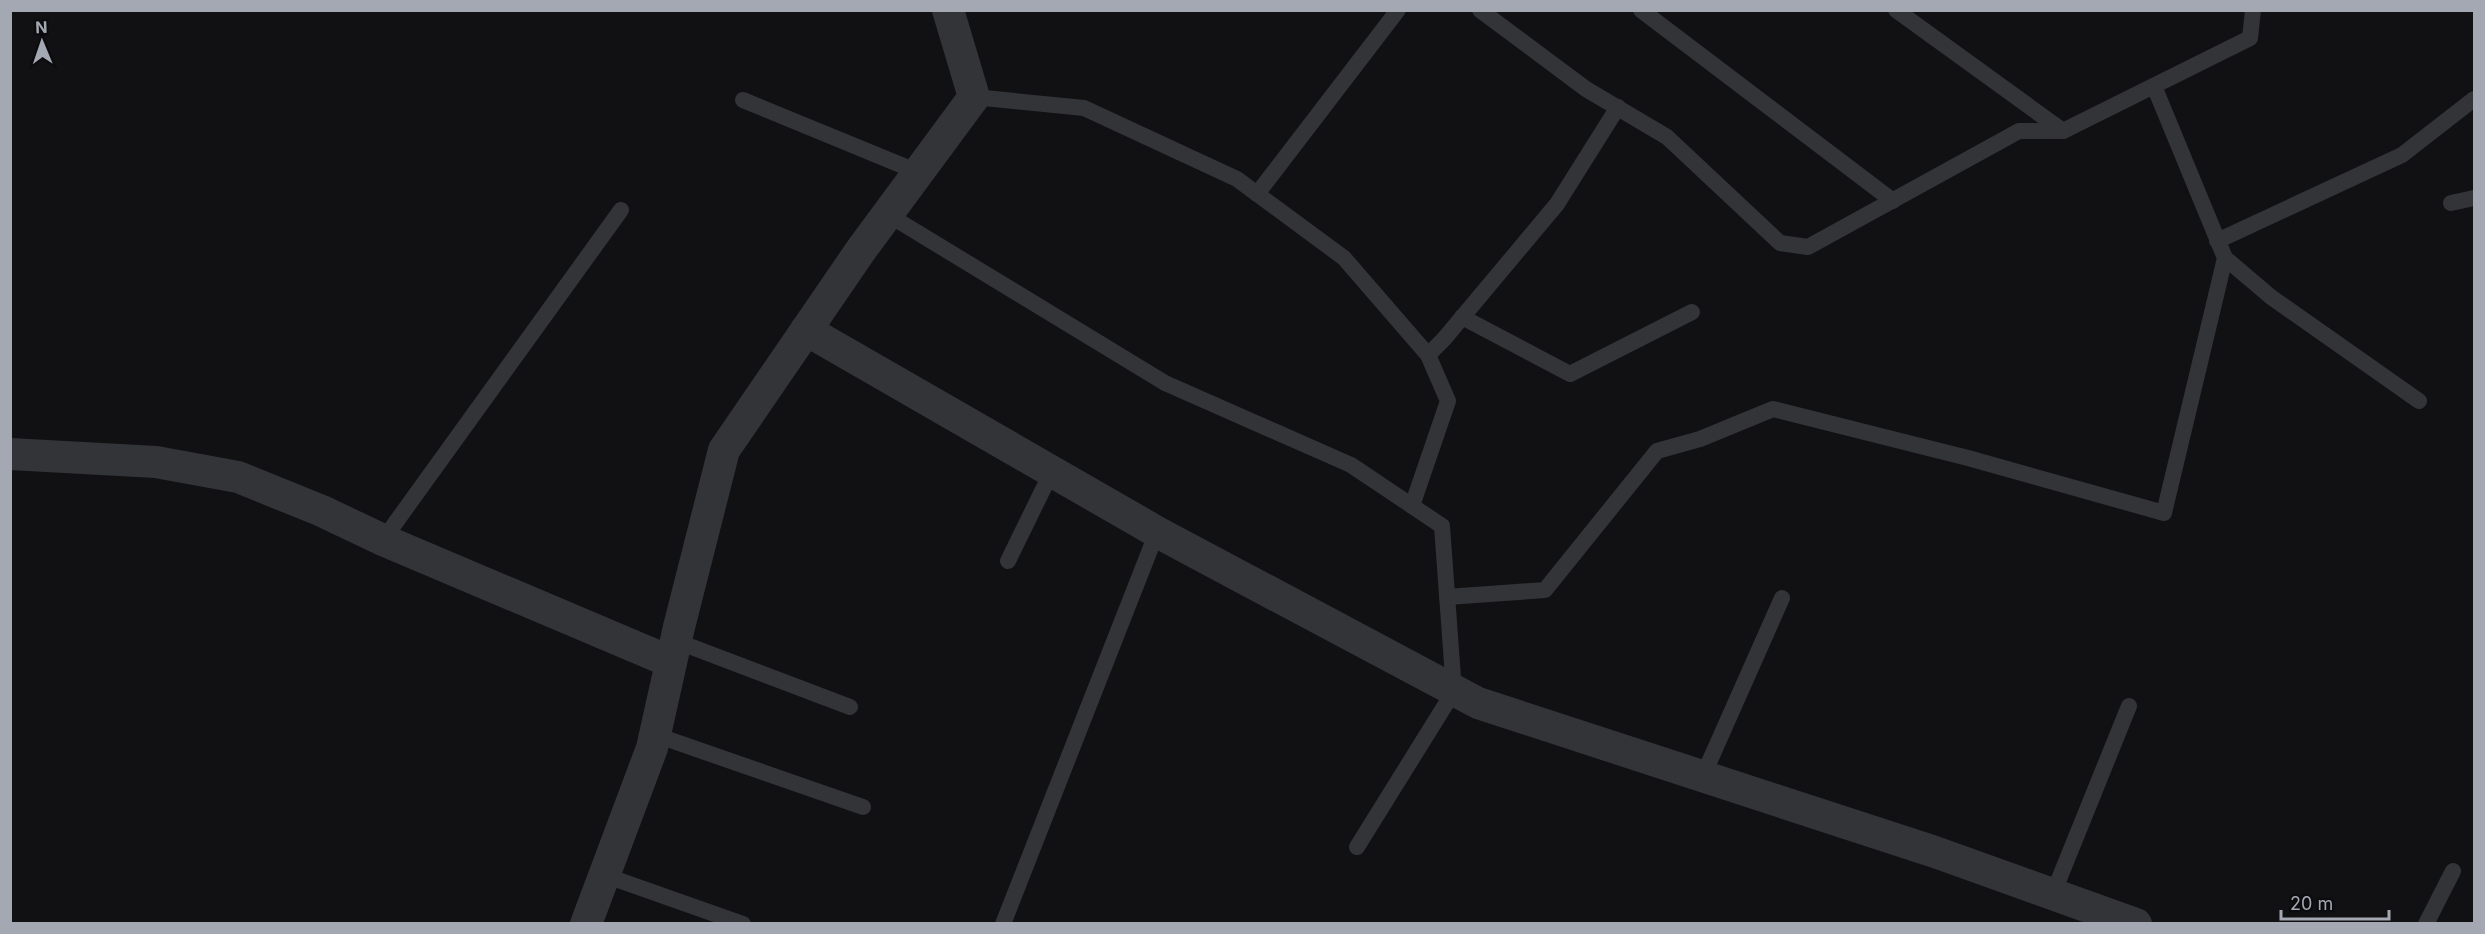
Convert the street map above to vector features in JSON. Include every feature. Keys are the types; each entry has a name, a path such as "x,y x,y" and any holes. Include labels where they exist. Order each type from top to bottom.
{"street":[{"path":"586,924 656,735 724,450 888,214 974,97 948,10"},
{"path":"806,330 1157,532 1478,703 1935,852 2136,924"},
{"path":"10,454 156,462 238,477 322,511 383,540 674,652"}],"lane":[{"path":"1257,194 1398,10"},
{"path":"1480,10 1586,89 1667,137 1780,243 1808,247 2019,131 2063,131 2250,38 2253,10"},
{"path":"1641,10 1893,201"},
{"path":"1896,10 2063,131"},
{"path":"2154,86 2225,258 2271,297 2419,401"},
{"path":"974,97 1084,108 1237,179 1344,258 1428,355 1448,401 1412,506"},
{"path":"2217,241 2402,155 2475,99"},
{"path":"743,100 918,172"},
{"path":"1428,355 1557,204 1618,107"},
{"path":"2451,203 2475,198"},
{"path":"383,540 621,210"},
{"path":"888,214 1165,382 1352,465 1442,526 1454,691 1357,847"},
{"path":"1447,597 1545,590 1657,451 1700,439 1773,409 1968,458 2164,513 2225,258"},
{"path":"1462,317 1570,374 1692,312"},
{"path":"1008,561 1052,471"},
{"path":"1003,924 1157,532"},
{"path":"1703,776 1782,598"},
{"path":"674,652 850,707"},
{"path":"2054,894 2129,706"},
{"path":"656,735 863,807"},
{"path":"2426,924 2453,871"},
{"path":"604,875 743,924"}]}
